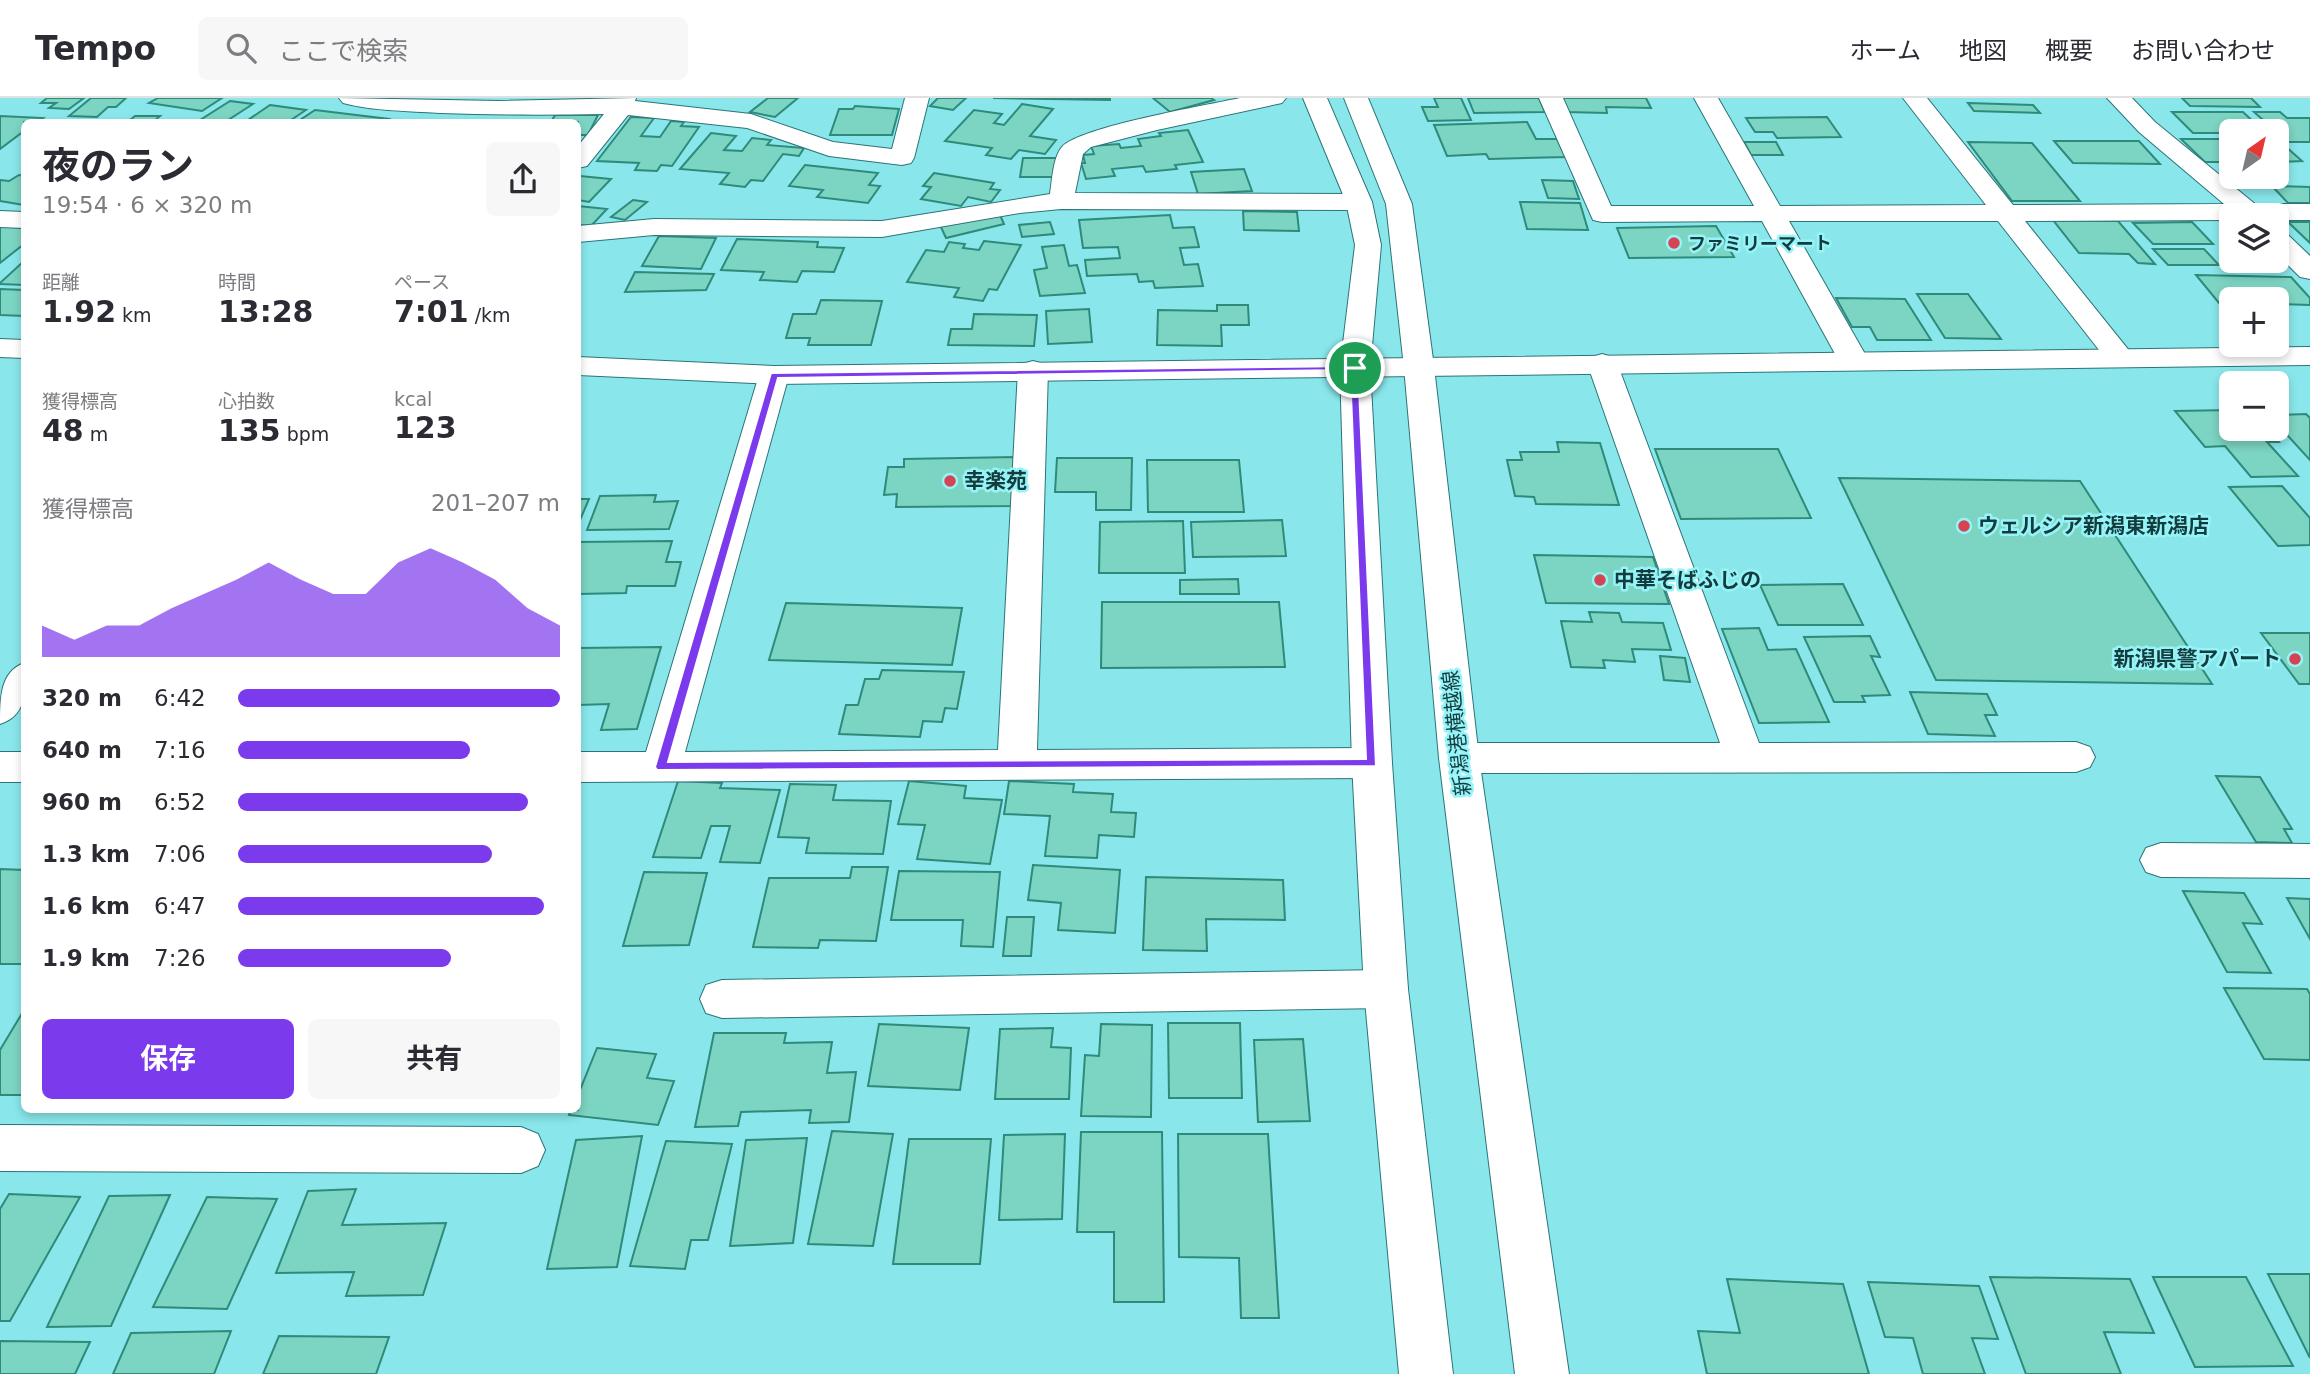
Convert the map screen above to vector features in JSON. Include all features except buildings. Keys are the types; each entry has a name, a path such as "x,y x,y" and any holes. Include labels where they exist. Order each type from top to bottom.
{"street":[{"path":"351,98 397,104 485,107 623,102 751,121 829,149 902,158 917,98"},
{"path":"1061,201 1071,151 1082,142 1154,123 1274,98"},
{"path":"1315,98 1359,202 1368,245 1355,368 1372,763 1385,989 1426,1374"},
{"name":"新潟港横越線","path":"1356,98 1399,204 1419,368 1459,758 1542,1374"},
{"path":"1551,98 1602,214 2004,211 2219,214"},
{"path":"1706,98 1854,361"},
{"path":"1915,98 2120,358"},
{"path":"2119,98 2147,127 2237,203"},
{"path":"1133,101 1154,123"},
{"path":"581,157 623,102"},
{"path":"581,234 654,227 882,229 1020,205 1061,201 1359,202"},
{"path":"2289,213 2310,212"},
{"path":"0,219 21,220"},
{"path":"2289,251 2310,271"},
{"path":"0,348 21,349"},
{"path":"581,366 774,375 2310,356"},
{"path":"1602,363 1745,758"},
{"path":"1017,765 1033,370"},
{"path":"661,767 774,375"},
{"path":"0,710 21,680"},
{"path":"1459,758 2076,757"},
{"path":"581,767 1372,763"},
{"path":"0,767 21,767"},
{"path":"2161,860 2310,861"},
{"path":"722,999 1385,989"},
{"path":"0,1148 521,1150"}],"place":[{"name":"ファミリーマート","path":"1674,243"},
{"name":"幸楽苑","path":"950,481"},
{"name":"ウェルシア新潟東新潟店","path":"1964,526"},
{"name":"中華そばふじの","path":"1600,580"},
{"name":"新潟県警アパート","path":"2295,659"}],"route":[{"path":"1355,368 1372,763 661,767 774,375 1355,368"}]}
